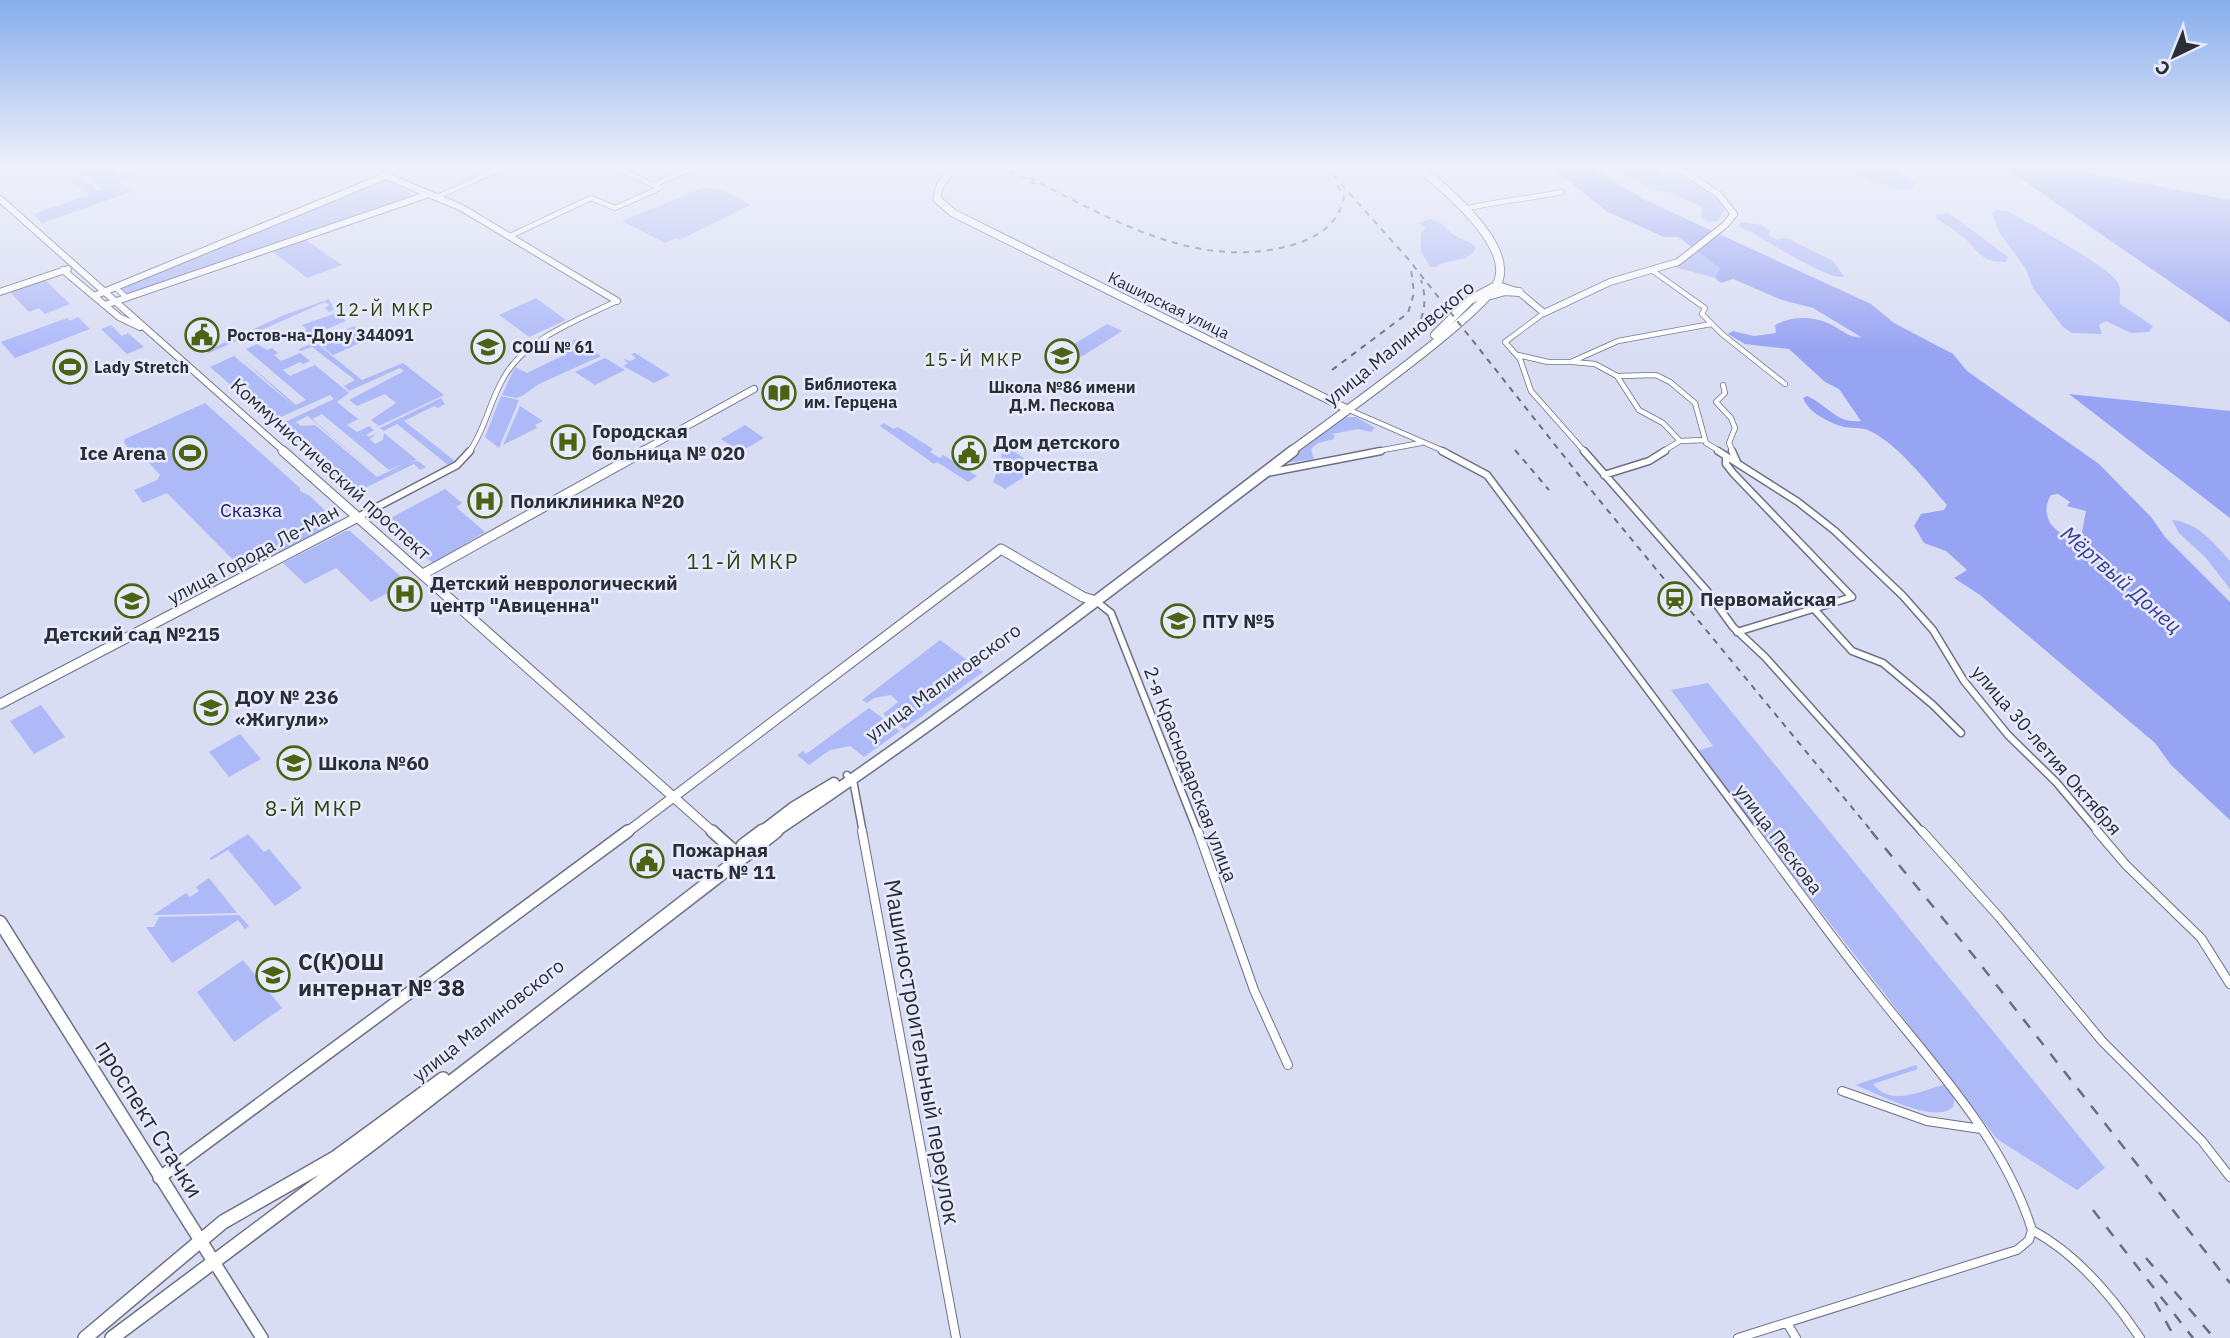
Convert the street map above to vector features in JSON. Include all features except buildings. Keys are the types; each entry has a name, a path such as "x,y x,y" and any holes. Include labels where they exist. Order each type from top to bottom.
{"highway":[{"path":"1482,228 1495,251 1500,269 1498,285"},
{"path":"1500,269 1519,292"},
{"name":"улица Малиновского","path":"1092,600 1430,341 1470,300 1498,285"},
{"name":"улица Малиновского","path":"112,1338 375,1141 794,807 850,778 1261,475 1344,408 1435,342 1489,297 1498,285"},
{"path":"1489,297 1501,291 1519,292"},
{"name":"улица Малиновского","path":"85,1338 223,1222 298,1181 370,1134 738,854"}],"main road":[{"name":"Каширская улица","path":"984,228 1344,408"},
{"name":"проспект Стачки","path":"0,922 214,1262"}],"street":[{"name":"Коммунистический проспект","path":"33,228 738,854"},
{"path":"94,296 259,228"},
{"path":"104,305 328,228"},
{"path":"496,228 617,301"},
{"path":"510,236 526,228"},
{"path":"1721,228 1685,258 1653,271 1609,282 1544,313 1505,342 1518,355 1531,391 1707,591 1721,615 1774,667 2000,918 2102,1041 2202,1141 2230,1177"},
{"path":"0,292 74,265"},
{"name":"Коммунистический проспект","path":"63,270 119,317 148,331"},
{"path":"1653,271 1671,280 1680,292 1704,309 1702,314 1722,336 1745,350 1760,365 1774,371 1784,384"},
{"path":"1498,285 1519,292 1544,313"},
{"path":"116,288 127,298"},
{"name":"улица Города Ле-Ман","path":"0,704 457,465 470,454 486,426 501,381 509,368 546,339 617,301"},
{"path":"1571,362 1618,341 1711,324"},
{"path":"1518,355 1548,362 1595,364 1617,376 1639,410 1663,423 1680,441"},
{"name":"улица 30-летия Октября","path":"1617,376 1656,375 1670,382 1695,403 1705,440 1711,447 1798,502 1835,531 1903,596 1933,631 1964,681 2008,735 2056,782 2126,865 2201,938 2230,984"},
{"path":"1724,385 1725,393 1716,402 1731,418 1735,429 1729,443 1737,461"},
{"path":"423,575 754,389"},
{"name":"улица Пескова","path":"1344,408 1469,463 1487,475 1763,846 1875,993 1973,1114 2024,1205 2032,1230"},
{"path":"1604,475 1649,461 1680,441 1705,440"},
{"path":"1261,475 1423,443"},
{"path":"1711,447 1729,443"},
{"path":"1726,456 1726,464 1733,472 1852,597 1737,632"},
{"name":"2-я Краснодарская улица","path":"674,797 1001,549 1111,612 1204,847 1254,990 1288,1065"},
{"path":"1815,610 1852,651 1884,663 1934,705 1961,733"},
{"name":"Машиностроительный переулок","path":"850,778 956,1338"},
{"path":"159,1178 674,797"},
{"path":"1842,1091 1922,1121 1952,1128 1981,1129"},
{"path":"1738,1338 2017,1250 2029,1240 2032,1230 2049,1239 2111,1295 2140,1338"},
{"name":"проспект Стачки","path":"214,1262 262,1338"},
{"path":"1787,1323 1796,1338"}],"green space":[{"path":"261,228 323,228 127,295 119,287"},
{"path":"637,228 703,228 679,240 676,238 665,243"},
{"path":"1446,228 1476,246 1474,252 1465,258 1430,267 1421,251 1421,232 1426,229"},
{"path":"1743,228 1767,228 1771,231 1767,235 1778,240 1789,239 1833,261 1844,277 1809,265"},
{"path":"1952,228 1970,228 2008,257 2006,262 1986,258"},
{"path":"1998,228 2038,228 2084,256 2100,266 2118,283 2120,304 2153,326 2149,332 2131,333 2106,321 2099,325 2102,334 2072,333 2063,327 2033,288 2026,269"},
{"path":"303,239 342,265 307,278 272,251"},
{"path":"1696,249 1721,268 1715,278 1671,266"},
{"path":"44,279 70,304 45,314 39,308 29,312 9,291"},
{"path":"536,298 566,320 529,337 499,315"},
{"path":"329,299 334,310 329,312 325,308 329,305 325,302 209,353 206,351 284,315"},
{"path":"336,313 346,321 303,339 298,334 307,330 302,325"},
{"path":"78,317 90,329 15,358 1,342 67,318 70,321"},
{"path":"1107,324 1122,331 1081,357 1066,349"},
{"path":"111,325 122,336 128,333 144,347 127,354 101,329"},
{"path":"354,326 361,331 355,334 367,340 333,355 317,342"},
{"path":"576,339 601,356 539,384 522,396 516,398 502,395 515,367 527,373 566,354 558,348"},
{"path":"315,342 362,380 403,363 444,395 379,426 371,420 396,403 385,394 357,406 349,400 404,371 400,368 349,391 344,386 355,380 312,347 301,351 299,349"},
{"path":"257,344 267,350 272,348 278,353 274,355 281,361 300,353 310,361 303,364 300,362 283,370 290,376 315,365 349,393 337,402 358,419 347,425 357,432 369,426 374,430 366,435 369,437 377,433 370,439 375,444 383,440 384,433 417,460 410,462 418,461 426,467 420,470 414,464 361,490 365,495 359,498 290,437 294,434 283,423 334,399 330,395 272,421 210,367 234,356 294,406 237,354 296,405 306,400 246,349","holes":["322,414 389,470 406,463 377,477 315,425 301,426 296,422 308,416 378,476 312,419"]},
{"path":"635,353 670,375 654,383 623,366 628,363 623,359 631,361 636,358 631,354"},
{"path":"605,358 625,370 595,385 575,372"},
{"path":"501,396 519,400 499,448 485,437"},
{"path":"441,398 445,404 438,408 434,406 404,421 455,461 448,465 397,424 384,431 380,428"},
{"name":"Сказка","path":"205,403 337,522 244,571 167,493 143,503 134,490 157,480 160,475 140,453 134,454 124,443 125,439"},
{"path":"520,406 543,421 535,425 537,428 503,445"},
{"path":"1344,417 1356,417 1375,428 1371,432 1358,429 1332,434 1334,439 1318,443 1311,449 1314,459 1285,463"},
{"path":"884,423 893,429 898,427 933,449 930,452 940,458 943,455 977,476 968,482 937,462 934,464 880,426"},
{"path":"745,425 764,438 740,452 721,439"},
{"path":"1007,437 1016,442 1009,448 1038,468 1005,489 993,482 998,468 1002,468 1000,462"},
{"path":"445,489 462,503 456,507 485,532 433,563 423,555 428,552 405,532 399,534 385,521"},
{"path":"2172,520 2197,529 2230,561 2230,589 2206,558 2179,533"},
{"path":"350,531 407,582 371,602 336,568 305,584 283,563"},
{"path":"940,640 983,672 904,729 883,714 898,702 891,695 874,698 867,703 862,700"},
{"path":"1708,683 2105,1168 2077,1190 1997,1139 1697,751 1713,746 1671,690"},
{"path":"41,705 65,737 34,754 10,721"},
{"path":"869,708 900,731 864,757 850,746 830,750 809,765 797,755 803,751 806,754"},
{"path":"240,734 261,759 229,777 209,752"},
{"path":"248,834 264,852 269,849 302,888 275,906 228,850 211,860 210,858"},
{"path":"209,878 237,913 153,915 186,893 190,897 199,891 196,887"},
{"path":"239,915 249,926 245,929 238,920 172,963 146,927 154,927 159,917"},
{"path":"243,960 282,1008 234,1042 197,992"},
{"path":"1916,1065 1918,1069 1873,1084 1888,1095 1897,1096 1943,1085 1949,1088 1952,1094 1953,1107 1944,1112 1919,1110 1855,1085"}],"water":[{"name":"Мёртвый Донец","path":"1645,228 1707,228 1871,304 1894,323 1953,354 1967,371 2099,464 2151,517 2165,537 2230,602 2230,820 2171,765 2155,743 1980,595 1954,578 1967,570 1946,551 1924,543 1914,526 1921,514 1944,510 1947,505 1890,444 1868,430 1844,427 1825,419 1809,408 1803,398 1807,396 1845,420 1861,421 1839,389 1825,382 1789,349 1745,344 1728,334 1733,331 1754,336 1776,333 1775,325 1788,320 1809,318 1823,321 1849,335 1861,337 1813,308 1782,300 1733,279 1721,283 1715,278 1720,268 1678,237 1664,237","holes":["2058,494 2070,502 2067,506 2086,511 2082,532 2085,538 2067,536 2053,527 2049,520 2047,504 2051,495"]},
{"path":"2093,228 2230,228 2230,323"},
{"path":"2069,394 2230,411 2230,518"}],"railway":[{"path":"1135,228 1189,246 1223,252 1257,252 1292,245 1326,228"},
{"path":"1381,228 1409,260 1582,479 1873,833"},
{"path":"1332,370 1408,313 1414,293 1411,269"},
{"path":"1343,391 1389,359 1414,332 1422,317 1424,299 1421,280"},
{"path":"1515,450 1549,490"},
{"path":"1871,831 1973,955 2230,1283"},
{"path":"2093,1210 2193,1338"},
{"path":"2146,1258 2214,1338"},
{"path":"2155,1302 2175,1338"}],"place":[{"name":"Ростов-на-Дону 344091","path":"202,335"},
{"name":"СОШ № 61","path":"488,347"},
{"name":"Школа №86 имени Д.М. Пескова","path":"1062,356"},
{"name":"Lady Stretch","path":"70,367"},
{"name":"Библиотека им. Герцена","path":"779,393"},
{"name":"Городская больница № 020","path":"568,442"},
{"name":"Ice Arena","path":"190,453"},
{"name":"Дом детского творчества","path":"969,453"},
{"name":"Поликлиника №20","path":"485,501"},
{"name":"Детский неврологический центр \"Авиценна\"","path":"405,594"},
{"name":"Первомайская","path":"1675,599"},
{"name":"Детский сад №215","path":"132,601"},
{"name":"ПТУ №5","path":"1178,621"},
{"name":"ДОУ № 236 «Жигули»","path":"211,708"},
{"name":"Школа №60","path":"294,763"},
{"name":"Пожарная часть № 11","path":"647,861"},
{"name":"С(К)ОШ интернат № 38","path":"273,975"}],"district":[{"name":"12-Й МКР","path":"385,310"},
{"name":"15-Й МКР","path":"974,360"},
{"name":"11-Й МКР","path":"743,562"},
{"name":"8-Й МКР","path":"314,809"}]}
